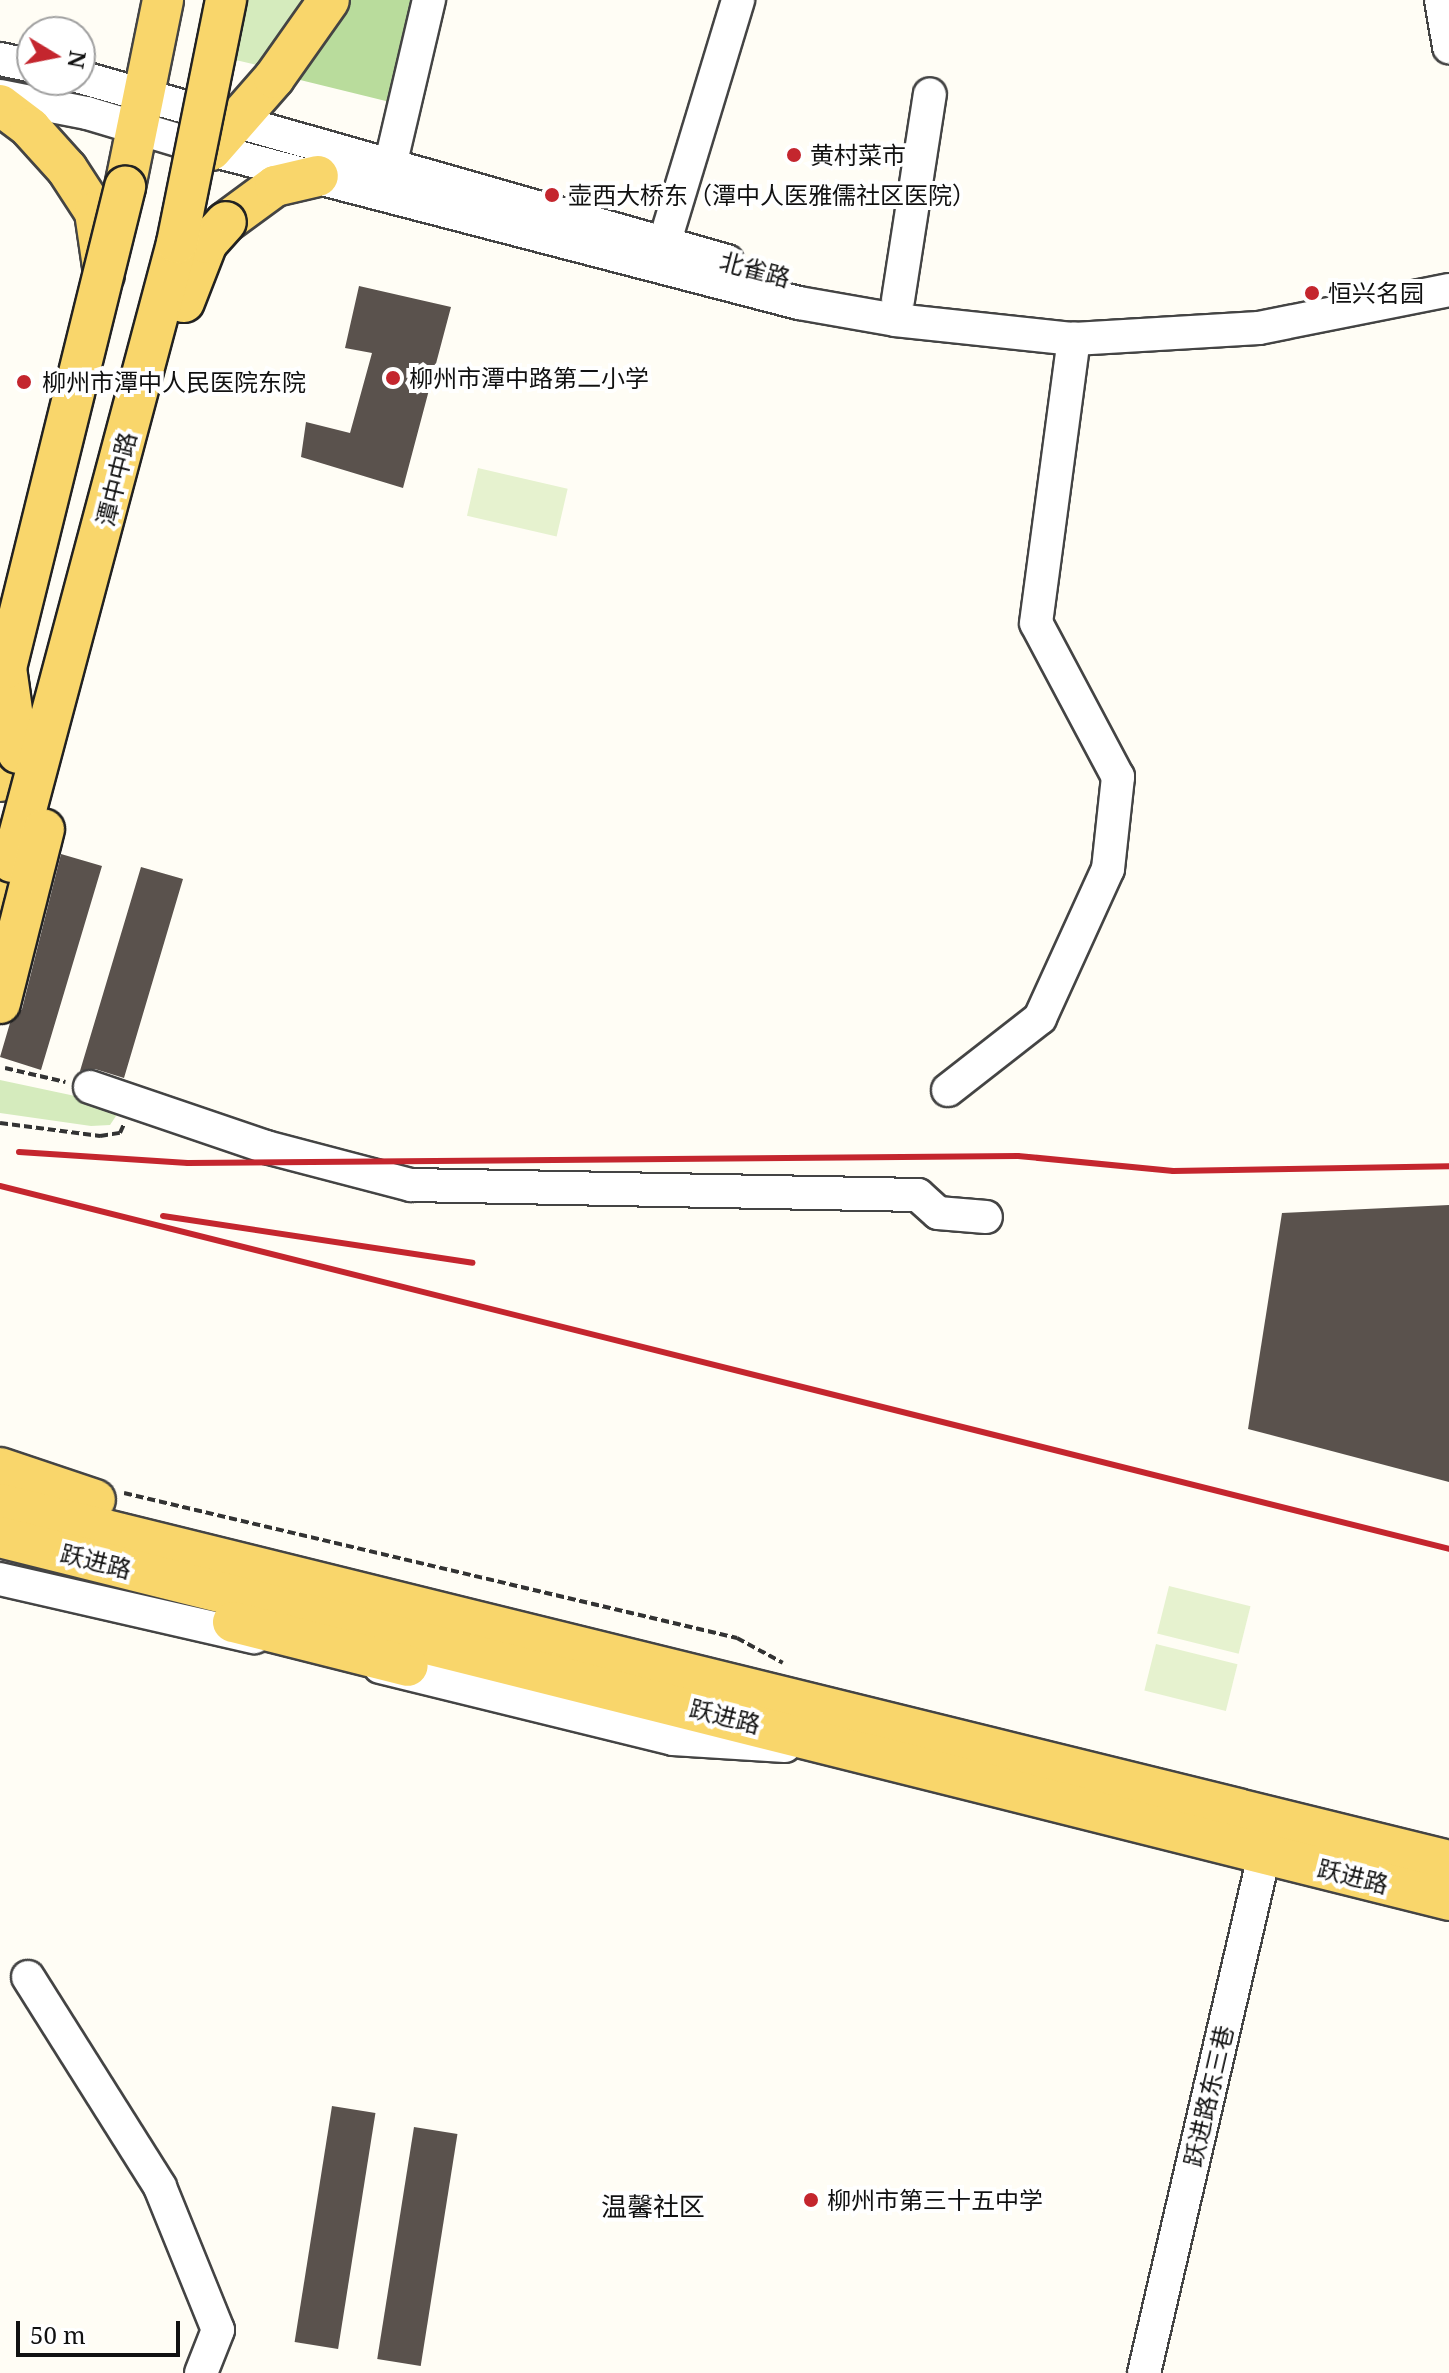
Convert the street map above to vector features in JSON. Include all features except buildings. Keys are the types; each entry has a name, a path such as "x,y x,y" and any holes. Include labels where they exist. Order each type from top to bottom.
{"main road":[{"path":"0,1003 46,822 15,763 6,668 125,187 147,118 163,0"},
{"name":"潭中中路","path":"0,911 15,763 159,201 202,0"},
{"name":"潭中中路","path":"15,763 177,243 226,0"},
{"path":"223,136 311,0"},
{"path":"223,136 274,78 329,0"},
{"path":"0,105 30,128 67,169 95,212 104,278"},
{"path":"15,763 82,715 189,282 207,243 226,222 275,186 318,176"},
{"path":"0,1468 67,1493 723,1656 879,1735"},
{"name":"跃进路","path":"0,1504 1268,1836 1449,1900"},
{"name":"跃进路","path":"0,1537 879,1735"},
{"path":"0,1567 22,1567 311,1643 706,1736 879,1735"},
{"name":"跃进路","path":"1268,1836 1449,1861"}],"street":[{"path":"390,166 429,0"},
{"path":"664,244 738,0"},
{"path":"1441,0 1449,47"},
{"name":"北雀路","path":"96,87 147,118 223,136 390,166 804,282 898,300 1077,319 1257,308 1449,272"},
{"path":"898,300 930,94"},
{"path":"0,96 147,118 15,763"},
{"name":"北雀路","path":"223,136 318,176 799,303 895,320 1074,339 1259,328 1449,290"},
{"path":"0,956 223,136"},
{"path":"948,1090 1040,1018 1108,869 1118,777 1036,623 1074,339"},
{"path":"0,796 40,807"},
{"path":"90,1087 266,1147 411,1185 918,1195 938,1213 986,1217"},
{"path":"0,1579 673,1739 879,1735"},
{"name":"跃进路东三巷","path":"1144,2373 1268,1836"},
{"path":"28,1977 160,2187 218,2330 201,2373"}],"path":[{"path":"5,1068 90,1087"},
{"path":"0,1123 100,1136 120,1133 128,1114"},
{"path":"114,1490 737,1638 790,1667"}],"green space":[{"path":"238,0 301,0 262,66 227,58"},
{"path":"349,0 414,0 394,103 288,77"},
{"path":"478,468 568,489 557,536 467,516"},
{"path":"0,1080 108,1103 116,1116 110,1125 91,1126 0,1113"},
{"path":"1169,1586 1251,1606 1239,1654 1157,1634"},
{"path":"1156,1644 1238,1664 1226,1711 1144,1691"}],"railway":[{"path":"19,1152 188,1163 1018,1156 1173,1171 1449,1166"},
{"path":"0,1186 1449,1549"},
{"path":"163,1216 472,1263"}],"place":[{"name":"黄村菜市","path":"794,155"},
{"name":"壶西大桥东（潭中人医雅儒社区医院）","path":"552,195"},
{"name":"恒兴名园","path":"1312,293"},
{"name":"柳州市潭中路第二小学","path":"393,378"},
{"name":"柳州市潭中人民医院东院","path":"24,382"},
{"name":"柳州市第三十五中学","path":"811,2200"}],"district":[{"name":"温馨社区","path":"653,2207"}]}
